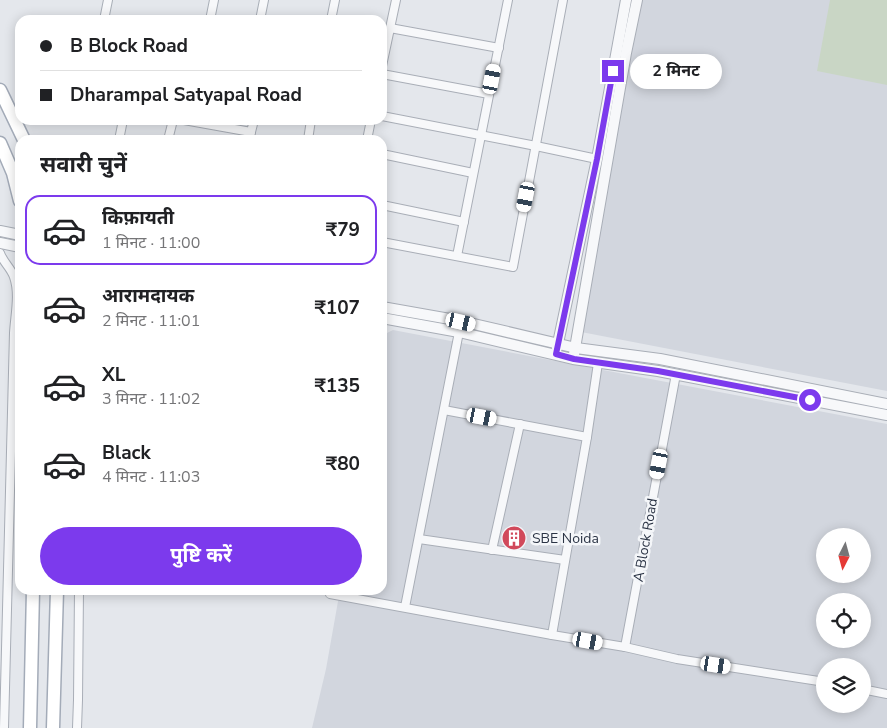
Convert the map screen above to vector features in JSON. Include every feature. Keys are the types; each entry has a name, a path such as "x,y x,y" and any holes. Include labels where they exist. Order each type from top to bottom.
{"main road":[{"path":"0,90 15,121"},
{"path":"0,143 15,184"},
{"path":"30,723 33,595"},
{"path":"53,724 57,595"}],"street":[{"path":"105,15 108,0"},
{"path":"211,15 214,0"},
{"path":"261,15 264,0"},
{"path":"332,15 335,0"},
{"path":"387,42 396,0"},
{"path":"457,256 508,0"},
{"path":"387,243 513,267 563,0"},
{"path":"556,354 597,159 626,0"},
{"path":"574,359 626,53 637,0"},
{"path":"390,28 499,48"},
{"path":"387,75 489,94"},
{"path":"387,117 597,159"},
{"path":"205,125 246,135"},
{"path":"387,155 473,173"},
{"path":"387,206 464,222"},
{"path":"0,231 15,234"},
{"path":"0,243 15,246"},
{"path":"0,253 15,281"},
{"path":"387,307 576,348 660,359 887,404"},
{"path":"4,728 3,686 15,319"},
{"path":"387,319 458,332 574,359 676,374 887,415"},
{"path":"405,607 458,332"},
{"path":"552,635 598,363"},
{"name":"A Block Road","path":"625,648 676,374"},
{"path":"444,410 587,436"},
{"path":"492,550 520,424"},
{"path":"419,539 565,560"},
{"path":"77,728 79,595"},
{"path":"336,595 677,659 816,681"},
{"path":"871,691 887,694"}],"shaded area":[{"path":"634,0 887,0 887,391 576,331"},
{"path":"393,330 887,424 887,728 312,728 326,669 339,595 387,595 387,333"}],"green space":[{"path":"830,0 887,0 887,85 817,71"}],"place":[{"name":"SBE Noida","path":"514,538"}],"route":[{"path":"613,71 597,159 556,354 574,359 658,371 810,400"}]}
